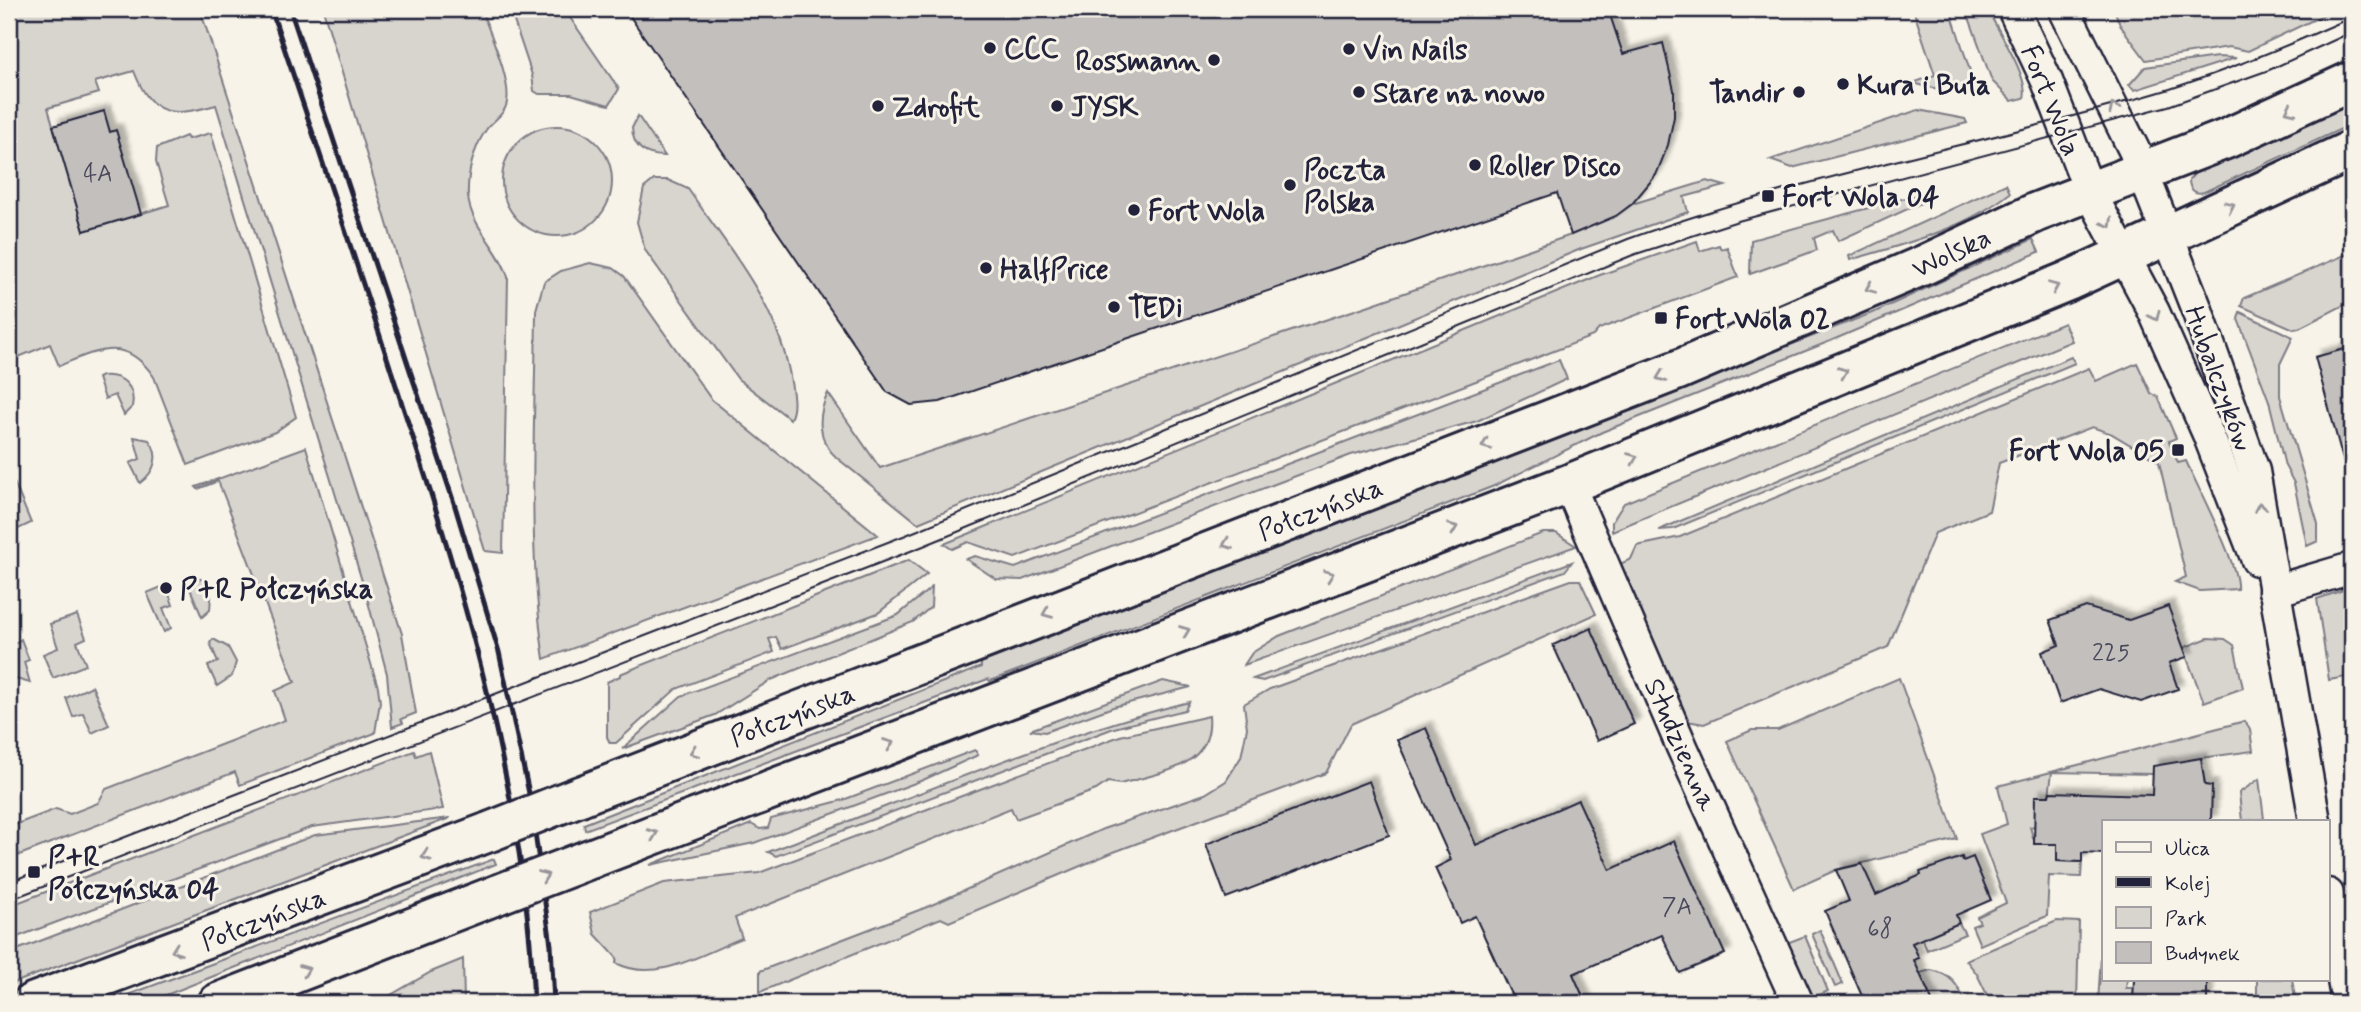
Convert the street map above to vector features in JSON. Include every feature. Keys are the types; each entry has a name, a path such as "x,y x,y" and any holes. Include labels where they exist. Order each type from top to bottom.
{"main road":[{"name":"Wolska","path":"1549,420 1678,370 2090,192 2225,139 2352,81"},
{"path":"218,1003 1569,484 2044,291 2352,150"},
{"name":"Połczyńska","path":"32,1003 489,832 1549,420"}],"street":[{"name":"Fort Wola","path":"2013,9 2044,75 2090,192"},
{"name":"Fort Wola","path":"2064,9 2143,171"},
{"name":"Hubalczyków","path":"2143,171 2254,471 2315,820"},
{"name":"Hubalczyków","path":"2090,192 2125,255 2208,434 2250,547 2274,591"},
{"name":"Studzienna","path":"1569,484 1682,747 1798,1003"},
{"path":"2274,591 2352,568"},
{"path":"2330,905 2347,1003"}],"green space":[{"path":"9,9 200,9 402,634 416,713 401,719 403,723 392,727 387,674 366,594 216,105 187,111 165,110 148,98 134,71 95,82 99,93 48,108 84,231 169,205 156,162 157,148 186,136 188,139 211,133 296,417 275,432 188,465 154,377 133,355 122,351 99,351 59,366 50,344 9,361"},
{"path":"323,9 481,9 500,58 507,85 506,106 486,130 474,154 468,196 474,217 508,277 503,553 485,551"},
{"path":"510,9 564,9 619,89 609,105 571,94 539,94 534,91 532,75"},
{"path":"1913,9 1950,9 1971,74 1967,86 1947,90 1913,83 1935,75"},
{"path":"1966,9 1987,9 2018,66 2025,89 2024,98 2012,101 1992,81"},
{"path":"2114,9 2336,9 2248,51 2229,47 2146,60 2120,25"},
{"path":"2217,57 2236,58 2135,90 2129,85 2145,67"},
{"path":"2352,104 2352,124 2204,192 2195,192 2190,186 2189,180 2195,173"},
{"path":"1918,110 1965,119 1967,123 1792,168 1770,160"},
{"path":"638,116 665,156 646,153 638,146 632,128"},
{"path":"557,126 578,130 596,142 608,160 612,181 608,202 596,220 578,232 557,236 536,232 518,220 506,202 502,181 506,160 518,142 536,130"},
{"path":"654,180 668,180 688,189 765,304 785,355 791,382 793,410 790,419 738,379 645,250 637,222 644,188"},
{"path":"1707,181 1725,186 1684,197 1688,212 1581,249 918,523 837,458 822,436 822,410 828,393 880,468 1367,306 1571,235 1616,216 1632,204"},
{"path":"2006,184 2010,193 1954,226 1850,260 1849,256"},
{"path":"1920,194 1923,202 1838,241 1833,230 1814,238 1817,250 1750,274 1751,240"},
{"path":"2033,239 2039,252 1828,342 1602,432 1494,486 990,681 988,679 585,830 584,824 981,667 981,663 1877,311"},
{"path":"1697,241 1700,251 1719,245 1721,249 1727,247 1738,277 1599,329 1593,336 1015,558 968,542 952,549 944,544 1600,275"},
{"path":"2352,252 2352,301 2299,328 2294,329 2241,306 2244,298"},
{"path":"590,263 613,268 624,276 711,399 878,535 544,659 535,572 534,529 536,310 544,282 561,271"},
{"path":"2240,312 2293,337 2280,364 2280,396 2318,524 2318,541 2307,546 2294,483 2285,466 2269,401 2238,319"},
{"path":"2064,323 2072,341 1612,531 1612,522 1624,503"},
{"path":"2071,357 2075,363 1673,529 1659,530"},
{"path":"1559,360 1567,379 1477,421 1351,455 1022,580 996,579 966,559 975,556 1015,568"},
{"path":"2137,363 2151,393 2158,397 2176,438 2169,441 2178,463 2186,461 2217,526 2232,563 2237,589 2200,591 2175,582 2186,577 2159,462 2112,434 2092,427 1999,463 1989,511 1935,533 1888,647 1704,724 1687,721 1620,564 1631,559 1637,546 1680,537 2089,368 2096,381"},
{"path":"116,377 130,388 132,407 124,415 115,395 105,399 98,378"},
{"path":"134,437 149,440 155,452 153,469 140,483 130,463 140,459"},
{"path":"306,447 378,687 380,702 375,733 240,785 235,772 9,859 9,827 56,809 70,814 98,803 106,789 285,720 275,691 295,682 226,501 218,481 198,489 196,487"},
{"path":"14,482 31,523 14,531 9,520 9,484"},
{"path":"1543,533 1556,533 1576,546 1244,665 1252,653 1279,636"},
{"path":"909,560 927,574 878,613 782,649 776,637 769,639 774,652 676,689 616,743 610,743 607,737 607,682 620,674"},
{"path":"1572,562 1565,571 1263,681 1253,679"},
{"path":"190,575 203,580 211,596 210,610 202,617 185,577"},
{"path":"1571,580 1580,580 1596,614 1351,724 1326,773 1111,853 949,922 941,918 760,992 760,971 927,907 1103,829 1205,794 1226,781 1241,757 1247,728 1244,704 1270,689"},
{"path":"166,585 173,605 163,608 171,628 164,632 147,593"},
{"path":"932,587 931,607 913,622 771,680 715,715 622,749 681,696 898,615"},
{"path":"2352,587 2352,676 2329,680 2317,599"},
{"path":"77,615 86,638 77,642 86,665 53,678 43,654 58,648 50,624"},
{"path":"2208,638 2225,639 2234,645 2243,688 2204,702 2183,648"},
{"path":"21,639 29,660 24,662 30,683 9,677 9,648"},
{"path":"213,639 228,647 236,662 232,676 217,686 208,666 218,662 210,643"},
{"path":"1899,678 1957,839 1836,870 1794,889 1727,741 1752,730 1778,730"},
{"path":"1163,681 1191,687 1113,707 1045,732 1030,730"},
{"path":"92,686 109,725 92,733 83,713 73,717 66,698"},
{"path":"1189,702 1185,710 1114,728 776,856 768,852 1082,733"},
{"path":"1209,716 1208,733 1203,747 1181,765 1120,784 1108,782 1096,790 1016,819 1011,808 735,918 742,938 680,964 647,970 631,969 616,963 617,958 595,934 590,912 664,883 759,873 1120,736"},
{"path":"2245,721 2250,730 2253,751 2201,758 2153,774 2052,772 2049,796 2035,826 2030,827 2035,844 2057,844 2057,861 2082,862 2081,877 2049,876 2047,916 1980,945 1972,926 1980,923 1977,917 2006,903 1980,834 2007,824 1998,786"},
{"path":"975,750 978,755 923,780 754,843 650,865 751,824 760,829 768,828 771,819 843,800"},
{"path":"414,751 416,756 429,751 443,809 312,827 9,940 9,906"},
{"path":"2259,779 2264,819 2242,820 2239,793"},
{"path":"450,818 11,984 9,953 315,835"},
{"path":"494,859 496,864 146,1003 106,1003"},
{"path":"2057,921 2079,922 2077,1003 1991,1003 1977,974 1966,960"},
{"path":"1959,923 1965,934 1927,950 1922,939"},
{"path":"1820,930 1843,984 1835,987 1812,934"},
{"path":"1805,936 1828,991 1811,999 1784,944"},
{"path":"2102,940 2102,981 2127,981 2126,988 2134,988 2133,1003 2098,1003"},
{"path":"463,959 464,1003 377,1003 431,972"},
{"path":"1931,970 1944,974 1953,981 1966,1003 1933,1003 1920,973"},
{"path":"2257,981 2292,981 2296,1003 2257,1003"}],"building":[{"name":"Fort Wola","path":"625,9 1608,9 1623,54 1663,43 1674,90 1674,117 1668,145 1656,175 1632,204 1616,216 1571,235 1557,193 940,402 911,405 887,392"},
{"path":"104,111 110,132 116,130 141,214 84,231 53,126"},
{"path":"2352,347 2352,466 2345,467 2315,357"},
{"path":"2168,606 2187,657 2169,663 2178,689 2141,702 2099,689 2060,703 2042,652 2059,645 2050,620 2086,607 2129,620"},
{"path":"1591,628 1634,724 1597,741 1553,645"},
{"path":"1426,728 1476,845 1578,800 1610,870 1674,841 1725,954 1680,973 1662,935 1573,974 1586,1003 1515,1003 1475,916 1460,923 1435,868 1451,860 1397,740"},
{"path":"2201,758 2205,785 2212,786 2211,820 2102,820 2102,854 2082,853 2082,862 2057,861 2057,844 2034,844 2035,796 2049,796 2050,792 2152,795 2153,766"},
{"path":"1369,781 1389,835 1226,898 1206,844"},
{"path":"1962,857 1963,861 1973,857 1991,900 1956,915 1959,923 1912,943 1919,958 1914,960 1933,1003 1865,1003 1825,911 1849,901 1836,870 1862,864 1876,895 1921,875 1920,872"},
{"path":"2134,981 2207,981 2207,1003 2133,1003"}],"tram line":[{"path":"9,882 906,535 1628,239 1762,196 2170,89 2262,56 2352,17"},
{"path":"9,900 921,547 1633,255 1738,221 2168,106 2269,70 2352,32"}],"railway":[{"path":"271,9 425,475 489,698 519,849 534,1003"},
{"path":"290,9 454,503 499,652 530,798 551,945 554,1003"}],"place":[{"name":"CCC","path":"990,48"},
{"name":"Vin Nails","path":"1349,49"},
{"name":"Rossmann","path":"1214,60"},
{"name":"Kura i Buła","path":"1843,84"},
{"name":"Stare na nowo","path":"1359,92"},
{"name":"Tandir","path":"1799,92"},
{"name":"Zdrofit","path":"878,106"},
{"name":"JYSK","path":"1057,106"},
{"name":"Roller Disco","path":"1475,165"},
{"name":"Poczta Polska","path":"1290,185"},
{"name":"Fort Wola 04","path":"1768,196"},
{"name":"Fort Wola","path":"1134,210"},
{"name":"HalfPrice","path":"986,268"},
{"name":"TEDi","path":"1114,307"},
{"name":"Fort Wola 02","path":"1661,318"},
{"name":"Fort Wola 05","path":"2178,450"},
{"name":"P+R Połczyńska","path":"166,588"},
{"name":"P+R Połczyńska 04","path":"34,872"}]}
